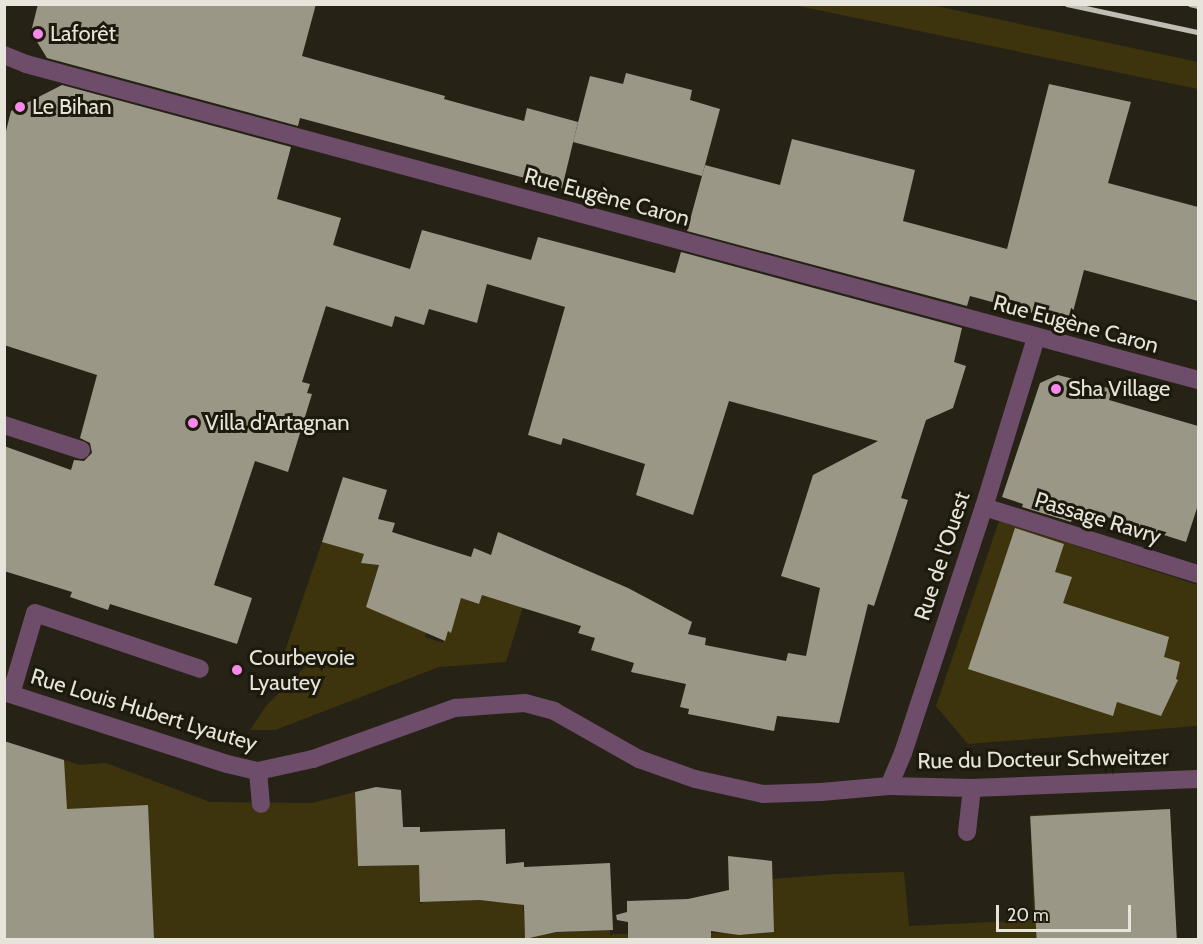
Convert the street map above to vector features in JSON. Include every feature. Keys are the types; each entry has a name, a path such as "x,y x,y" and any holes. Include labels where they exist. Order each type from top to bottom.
{"street":[{"name":"Rue Eugène Caron","path":"4,55 26,64 1198,380"},
{"name":"Rue de l'Ouest","path":"889,786 903,753 984,507 1036,338"},
{"path":"4,425 81,450"},
{"name":"Passage Ravry","path":"984,507 1198,574"},
{"path":"8,693 34,612 200,669"},
{"name":"Rue Louis Hubert Lyautey","path":"8,693 227,764 258,771 313,759 455,708 525,703 554,711 639,759 695,779 763,794 889,786"},
{"path":"258,771 261,804"},
{"name":"Rue du Docteur Schweitzer","path":"889,786 972,788 1198,779"},
{"path":"967,831 972,788"}],"shaded area":[{"path":"794,5 931,5 1198,62 1198,89"},
{"path":"999,521 1198,585 1197,726 968,744 936,706"},
{"path":"322,542 364,554 361,563 379,564 366,607 430,617 425,637 443,643 448,631 451,632 461,598 479,604 482,593 523,607 506,662 439,667 275,730 250,730 266,706 307,665 283,657"},
{"path":"64,760 80,765 106,763 210,802 312,803 355,792 358,866 359,864 419,864 420,905 423,902 505,899 507,903 523,901 525,939 50,939 48,896"},
{"path":"1170,809 1176,939 711,940 711,933 731,932 772,879 835,874 904,872 909,926 1034,920 1030,815"},
{"path":"610,930 610,936 628,934 628,939 525,939 527,933"}],"building":[{"path":"38,4 316,4 302,56 524,121 527,108 578,122 562,188 300,118 298,126 47,58 31,32"},
{"path":"626,73 692,90 690,100 720,109 702,176 573,142 590,76 623,84"},
{"path":"1049,84 1131,102 1108,183 1198,207 1198,301 1084,270 1070,323 970,296 967,306 687,231 705,165 780,185 792,139 915,170 903,221 1007,249"},
{"path":"62,85 291,147 277,199 341,218 333,245 410,269 422,230 531,260 538,237 675,273 681,252 962,328 954,362 966,366 953,408 926,420 901,498 908,500 874,606 868,604 839,723 777,716 774,731 688,714 689,709 680,707 686,684 631,672 634,663 591,650 595,638 578,633 581,626 482,595 479,604 461,598 451,633 448,631 445,641 366,607 379,565 361,563 364,554 322,542 343,477 387,490 378,519 395,523 392,532 471,557 474,548 491,555 498,532 628,588 692,622 688,634 706,638 705,645 786,661 788,653 806,656 820,588 781,576 813,475 878,441 729,401 693,515 636,495 645,464 563,438 561,445 528,435 565,307 487,284 477,323 429,309 424,325 395,316 392,327 326,306 302,382 310,384 307,393 312,394 288,472 255,461 214,585 252,598 237,644 110,604 108,610 70,597 72,592 4,571 4,446 71,470 74,460 84,461 92,453 90,443 80,438 97,375 4,345 4,139 11,111"},
{"path":"1058,375 1112,389 1109,400 1198,426 1198,505 1186,542 1076,507 1071,522 1022,507 1023,504 1002,497 1040,383"},
{"path":"1015,528 1064,544 1055,572 1072,577 1063,603 1169,637 1164,657 1180,662 1176,679 1178,680 1161,716 1117,702 1113,716 968,669"},
{"path":"4,741 64,760 67,809 148,805 154,939 4,939"},
{"path":"376,787 401,790 403,827 420,827 420,832 505,829 506,864 524,862 524,867 610,863 613,930 556,932 525,939 524,905 480,900 420,902 419,865 358,866 355,792"},
{"path":"1170,809 1177,939 1037,940 1030,816"},
{"path":"728,856 772,861 774,932 739,935 711,931 711,939 628,939 628,922 617,920 616,915 627,912 627,901 688,899 729,890"}],"railway":[{"path":"1067,4 1198,32"},
{"path":"1190,4 1198,6"}],"place":[{"name":"Laforêt","path":"38,34"},
{"name":"Le Bihan","path":"20,107"},
{"name":"Sha Village","path":"1056,389"},
{"name":"Villa d'Artagnan","path":"193,423"},
{"name":"Courbevoie Lyautey","path":"237,670"}]}
